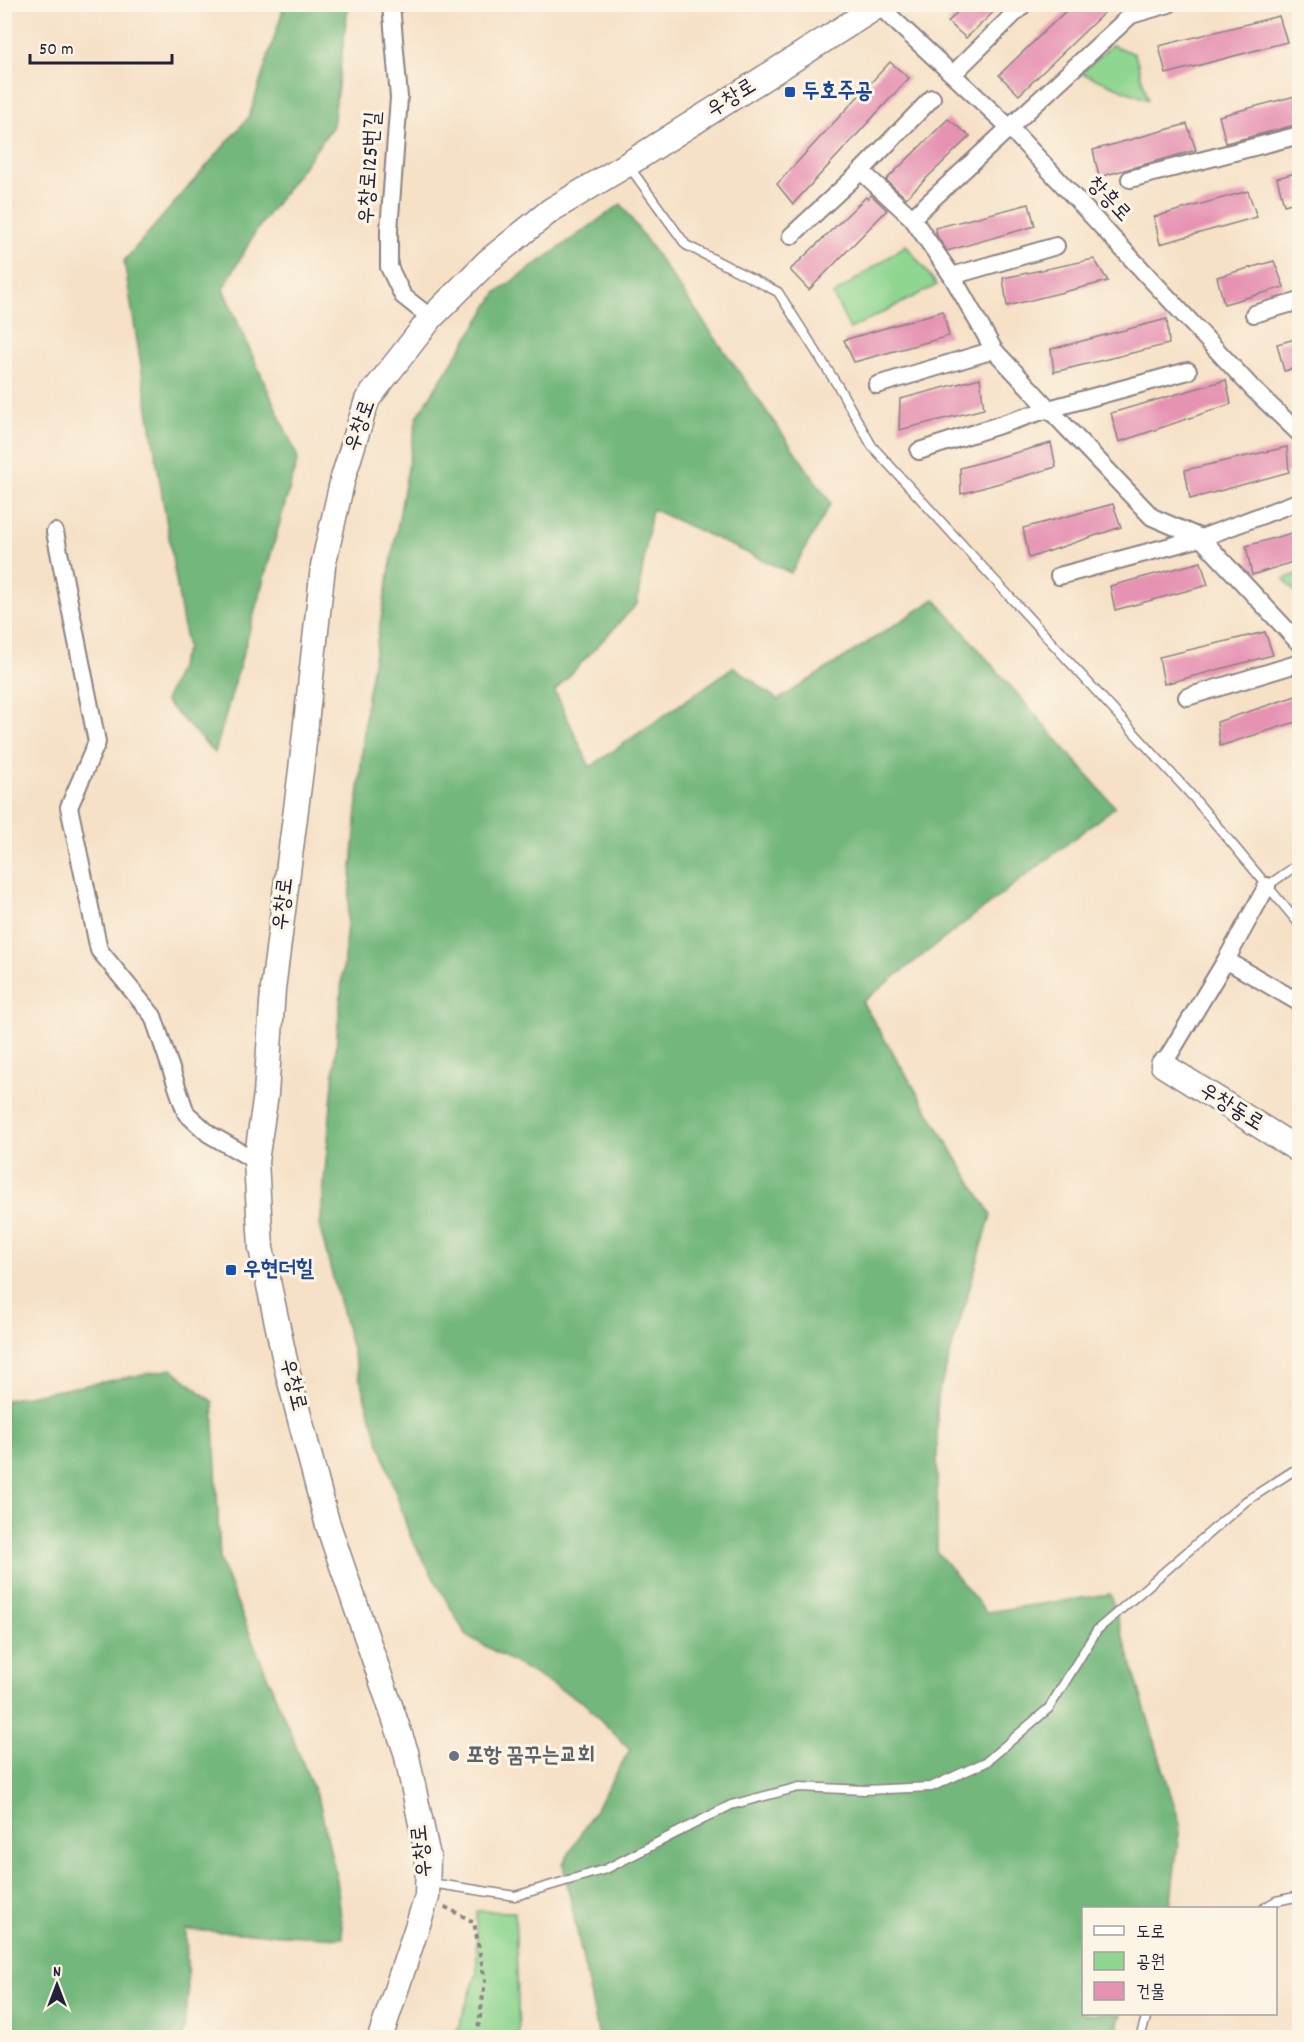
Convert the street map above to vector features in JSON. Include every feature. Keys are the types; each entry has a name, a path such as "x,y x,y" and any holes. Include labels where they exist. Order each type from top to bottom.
{"main road":[{"name":"우창로","path":"380,2037 427,1890 428,1857 406,1752 327,1522 287,1370 261,1248 256,1161 266,1094 273,989 302,771 323,566 343,478 367,400 431,318 488,261 551,210 628,164 879,5"},
{"name":"우창동로","path":"1163,1065 1299,1151"}],"street":[{"name":"우창로125번길","path":"391,4 399,98 389,230 389,267 403,296 431,318"},
{"path":"953,74 1024,4"},
{"path":"912,218 1010,128 1126,10 1169,4"},
{"name":"창흥로","path":"879,5 1010,128 1252,389 1299,434"},
{"path":"791,236 861,171 932,98"},
{"path":"1130,179 1299,135"},
{"path":"861,171 912,218 952,276 994,350 1152,517 1201,538 1299,644"},
{"path":"952,276 1056,246"},
{"path":"1254,314 1299,301"},
{"path":"877,385 994,350"},
{"path":"919,451 1049,409 1188,371"},
{"path":"1059,576 1201,538 1299,501"},
{"path":"55,532 97,742 69,807 99,951 153,1017 186,1113 209,1134 256,1161"},
{"path":"1187,697 1299,663"},
{"path":"1163,1065 1267,886"},
{"path":"1226,960 1299,1003"}],"lane":[{"path":"628,164 686,245 778,292 838,386 872,446 1192,797 1299,925"},
{"path":"1267,886 1299,863"},
{"path":"427,1890 515,1896 606,1869 731,1805 799,1787 865,1790 931,1787 986,1762 1049,1708 1097,1630 1246,1501 1293,1471 1299,1471"},
{"path":"1266,1907 1276,1901 1299,1896"},
{"path":"1140,2037 1146,2015"}],"path":[{"path":"427,1890 474,1922 484,1981 477,2037"}],"green space":[{"path":"280,5 348,5 333,126 256,231 223,289 298,458 215,753 165,701 187,648 124,261 249,117 283,10"},
{"path":"1112,45 1135,54 1148,100 1081,73"},
{"path":"621,204 831,503 791,573 652,509 637,604 555,691 590,767 734,667 778,700 935,599 1115,807 862,1002 991,1215 937,1399 937,1552 986,1612 1110,1594 1180,1824 1170,1907 1082,1907 1082,2015 1121,2015 1117,2037 599,2037 563,1864 630,1750 583,1702 466,1635 410,1536 366,1402 320,1229 367,697 417,417 497,292"},
{"path":"906,245 937,285 850,329 833,295"},
{"path":"1300,573 1299,597 1284,579"},
{"path":"172,1369 213,1402 220,1561 320,1805 337,1880 343,1938 186,1930 188,1996 183,2037 5,2037 5,1400"},
{"path":"476,1911 515,1912 519,2037 455,2037 477,1973"}],"building":[{"path":"965,4 1002,4 966,38 948,22"},
{"path":"1073,4 1113,4 1019,95 999,75"},
{"path":"1279,16 1287,42 1166,74 1159,46"},
{"path":"890,62 909,78 793,204 777,184"},
{"path":"1299,95 1299,124 1226,143 1219,116"},
{"path":"948,119 970,136 906,198 886,180"},
{"path":"1187,124 1196,150 1099,177 1093,150"},
{"path":"1299,172 1299,201 1284,205 1277,178"},
{"path":"1248,191 1257,217 1160,244 1154,217"},
{"path":"871,195 887,210 809,290 790,270 866,197 868,199"},
{"path":"1029,204 1035,226 947,251 937,236 935,228"},
{"path":"1094,259 1108,281 1007,306 1003,278"},
{"path":"1274,261 1284,287 1224,304 1217,277"},
{"path":"943,311 949,336 854,362 844,340"},
{"path":"1167,319 1169,344 1054,372 1051,349"},
{"path":"1299,338 1299,367 1284,371 1277,344"},
{"path":"980,378 984,409 899,430 900,399"},
{"path":"1226,380 1231,404 1119,442 1111,413"},
{"path":"1051,443 1056,467 961,494 960,468"},
{"path":"1287,447 1289,472 1190,499 1185,470"},
{"path":"1113,504 1121,527 1029,558 1023,528"},
{"path":"1299,531 1299,560 1252,575 1246,546"},
{"path":"1201,562 1208,585 1115,610 1110,586"},
{"path":"1265,632 1273,655 1164,684 1159,657"},
{"path":"1299,695 1299,721 1220,746 1217,722"}],"place":[{"name":"두호주공","path":"790,92"},
{"name":"우현더힐","path":"231,1270"},
{"name":"포항 꿈꾸는교회","path":"454,1756"}]}
